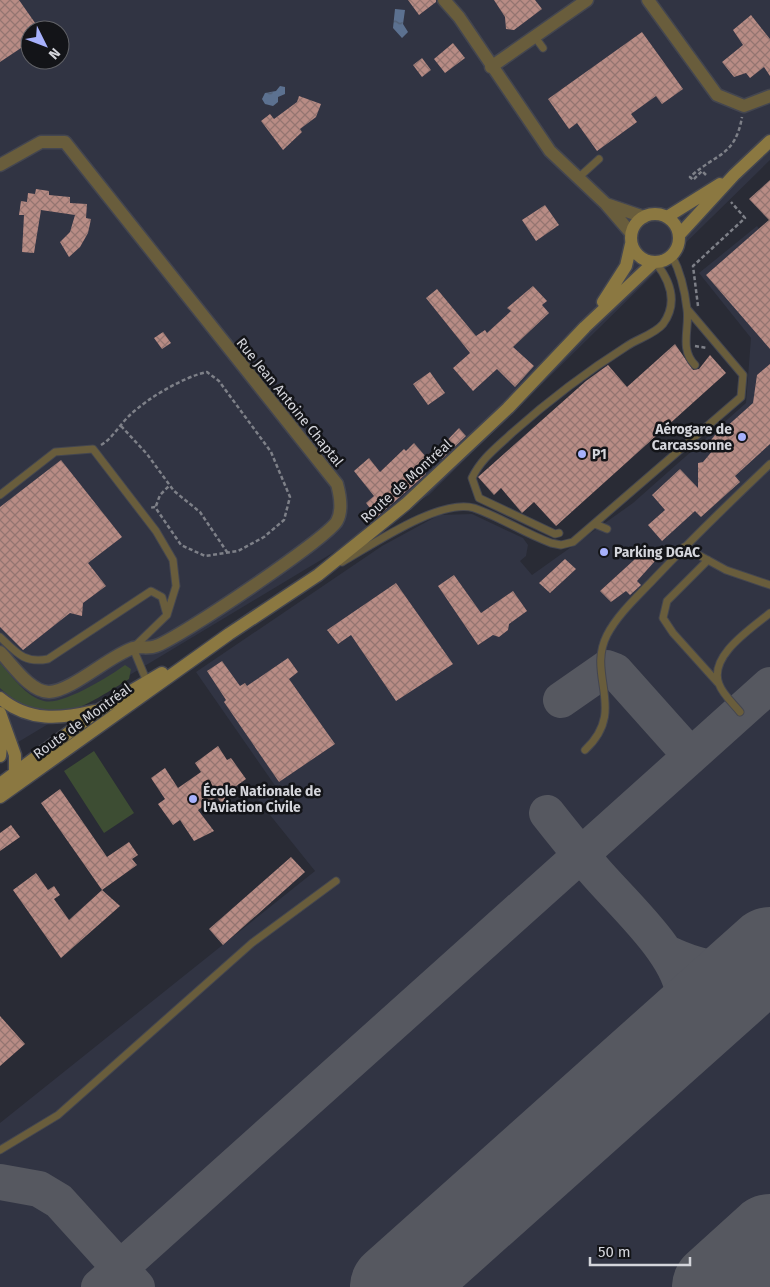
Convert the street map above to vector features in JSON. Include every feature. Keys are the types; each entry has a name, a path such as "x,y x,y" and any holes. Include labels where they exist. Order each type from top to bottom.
{"main road":[{"path":"679,235 673,222 667,217 651,214 638,221 631,239 639,257 654,263 672,256 676,250 679,235 734,175 770,141"},
{"path":"667,217 734,175"},
{"name":"Route de Montréal","path":"585,327 626,266 631,239"},
{"name":"Route de Montréal","path":"0,797 229,634 318,575 414,497 508,408 585,327 654,263"},
{"name":"Route de Montréal","path":"0,784 99,710 229,634"},
{"path":"0,698 13,709 32,716 65,718 99,710"},
{"path":"0,713 3,726 15,755 16,772 14,788"},
{"path":"0,756 3,726"}],"street":[{"path":"444,0 459,17 491,67 550,151 606,204 631,239"},
{"path":"491,67 587,0"},
{"path":"648,0 717,95 744,106 770,96"},
{"name":"Rue Jean Antoine Chaptal","path":"0,165 40,142 66,142 337,484 341,501 337,521 316,540 232,600 155,646 133,648 56,691 47,692 39,690 0,652"},
{"path":"606,204 644,217"}],"lane":[{"path":"535,37 543,48"},
{"path":"578,178 599,159"},
{"path":"672,256 677,265 688,310 686,345 688,358 695,365"},
{"path":"559,533 555,534 480,498 472,478 479,463 552,398 628,344 662,326 671,310 672,293 664,273 654,263"},
{"path":"318,575 425,516 449,507 472,508 550,543 561,546 575,545 595,524 741,397 743,375 688,310"},
{"path":"0,495 55,452 93,449 156,531 173,560 176,586 167,615 133,648 147,682"},
{"path":"585,750 601,732 606,715 601,653 606,636 618,617 684,547 770,464"},
{"path":"487,501 500,520"},
{"path":"483,513 505,510"},
{"path":"595,524 607,529"},
{"path":"684,547 726,570 770,585"},
{"path":"708,560 667,601 663,618 673,634 718,683 740,712"},
{"path":"0,637 20,656 34,662 48,659 151,591 162,596 167,615"},
{"path":"718,683 718,664 726,650 770,613"},
{"path":"0,1150 58,1115 252,943 336,881"}],"path":[{"path":"706,175 702,171 693,180 690,177 704,164 727,152 736,139 744,106"},
{"path":"699,308 693,266 745,218 731,202"},
{"path":"686,345 707,348 707,332"},
{"path":"93,449 107,442 131,414 193,375 207,372 219,381 272,452 290,497 284,520 264,537 238,551 205,556 181,545 155,507"},
{"path":"121,426 147,454 170,486 200,512 227,552"},
{"path":"155,507 160,495 170,486"},
{"path":"140,510 155,507"}],"shaded area":[{"path":"0,0 770,0 770,160 429,495 0,753"},
{"path":"757,226 770,243 770,1287 0,1287 0,1123 315,871 258,800 276,787 196,672 382,546 439,515 472,514 523,538 528,545 526,556 520,561 532,575 633,503 746,403 751,338 699,273"}],"green space":[{"path":"0,663 25,691 44,701 62,699 74,695 98,683 125,665 131,669 129,679 95,699 65,712 50,713 34,710 18,702 0,688"},
{"path":"94,751 134,813 104,833 64,771"}],"water":[{"path":"395,9 405,10 403,24 408,32 402,38 393,28"},
{"path":"280,86 285,87 285,94 278,97 278,102 273,106 265,104 262,99 265,93 276,91"}],"building":[{"path":"0,0 19,0 33,20 20,20 20,49 0,62"},
{"path":"408,0 436,0 436,2 419,15"},
{"path":"494,0 535,0 542,9 514,30 506,29 505,17"},
{"path":"751,15 770,39 770,76 764,67 750,78 746,73 734,77 722,62 743,45 733,30"},
{"path":"642,32 683,89 662,104 656,96 631,114 637,122 597,151 577,123 569,129 548,99"},
{"path":"453,43 465,58 445,73 434,59"},
{"path":"422,58 431,70 422,77 413,65"},
{"path":"299,96 321,104 316,117 300,129 302,132 283,150 261,121 270,114 274,119 297,102"},
{"path":"770,180 770,349 706,275 769,220 749,199"},
{"path":"36,189 49,191 49,195 70,197 70,203 87,204 86,218 91,219 88,233 80,247 69,257 60,242 70,232 75,215 41,210 34,253 22,252 24,215 19,215 21,201 27,202 28,193 35,194"},
{"path":"545,205 559,225 536,241 522,220"},
{"path":"533,286 547,301 542,305 549,313 513,347 534,366 515,387 497,369 473,391 453,368 470,353 426,298 437,289 476,336 485,330 487,333 511,311 507,308"},
{"path":"163,332 171,343 162,349 154,338"},
{"name":"P1","path":"675,344 693,370 699,369 710,355 726,373 556,526 534,502 522,513 501,488 494,495 478,477 586,381 608,365 627,387"},
{"name":"Aérogare de Carcassonne","path":"770,364 770,444 735,476 740,482 701,517 695,511 662,541 648,525 665,510 652,495 680,469 698,488 698,463 703,462 714,449 708,444 721,427 724,429 753,403 757,375"},
{"path":"430,372 445,393 428,405 413,384"},
{"path":"459,428 466,436 442,459 436,452"},
{"path":"414,443 427,458 418,466 426,474 377,517 366,503 374,496 354,471 369,458 380,472 404,449 406,451"},
{"path":"61,460 122,537 88,563 106,586 83,603 82,616 70,613 23,650 0,627 0,507"},
{"path":"645,550 655,561 637,581 641,585 630,595 626,591 611,602 600,591"},
{"path":"565,559 576,569 550,593 539,583"},
{"path":"454,575 481,613 513,591 527,611 509,624 508,630 499,637 493,635 478,645 438,586"},
{"path":"396,583 453,664 396,701 351,635 338,644 327,630"},
{"path":"288,658 298,672 289,679 335,744 279,782 224,702 226,700 207,671 222,661 240,686 245,683 247,686"},
{"path":"218,746 227,760 231,758 246,779 235,787 238,791 221,803 217,797 198,810 214,831 194,841 180,820 173,825 158,804 165,799 151,778 165,768 178,788 201,772 195,763"},
{"path":"60,789 107,857 129,842 138,855 132,859 137,865 102,890 41,803"},
{"path":"11,825 20,837 0,851 0,833"},
{"path":"291,857 305,872 223,945 209,929"},
{"path":"36,873 48,890 54,886 60,895 54,899 69,920 102,890 120,906 61,958 13,890"},
{"path":"0,1016 25,1044 0,1066"}],"taxiway":[{"path":"561,700 607,668 615,671 682,746 688,750 699,748"},
{"path":"99,1287 770,685"},
{"path":"547,813 587,862 646,927 679,976 683,992 683,1007 678,1021 663,1048"},
{"path":"667,953 696,964 719,968 742,963 770,951"},
{"path":"0,1182 39,1189 59,1201 137,1287"}],"runway":[{"path":"395,1287 770,952"},
{"path":"717,1287 770,1239"}],"place":[{"name":"Aérogare de Carcassonne","path":"742,437"},
{"name":"P1","path":"582,454"},
{"name":"Parking DGAC","path":"604,552"},
{"name":"École Nationale de l'Aviation Civile","path":"193,799"}]}
